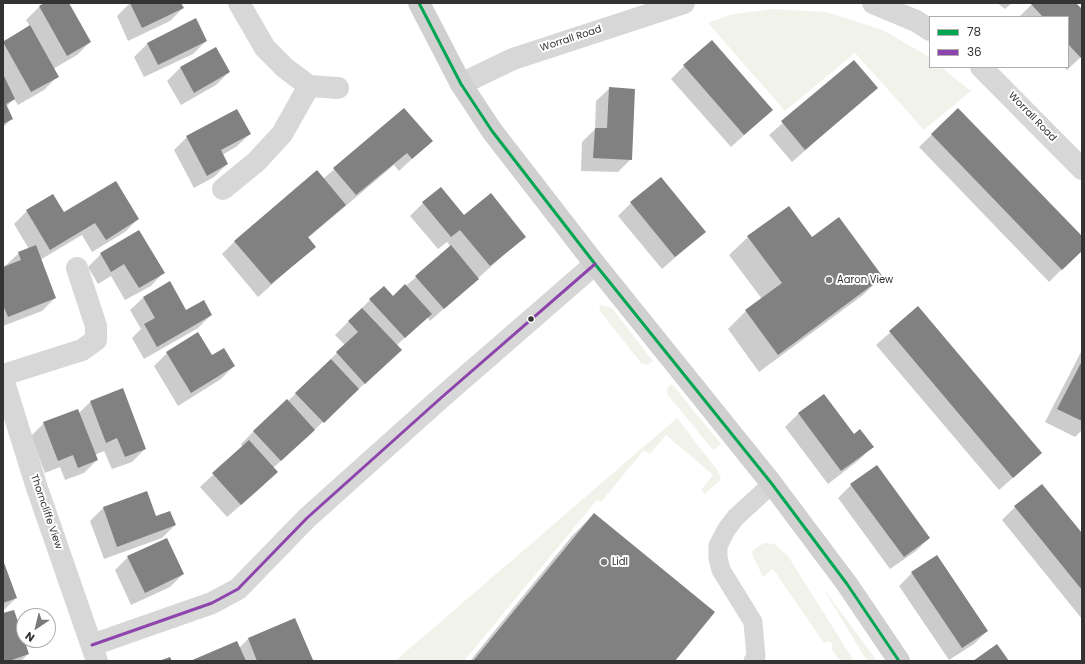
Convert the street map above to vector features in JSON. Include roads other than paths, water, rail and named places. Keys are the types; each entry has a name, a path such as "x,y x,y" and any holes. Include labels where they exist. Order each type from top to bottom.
{"street":[{"path":"238,3 265,48 285,68 309,86 338,88"},
{"path":"419,3 462,84 492,131 595,264 772,484 847,584 899,661"},
{"name":"Worrall Road","path":"462,84 513,59 684,3"},
{"path":"873,3 916,21 929,29"},
{"name":"Worrall Road","path":"982,68 1082,169"},
{"path":"222,189 256,162 282,134 309,86"},
{"name":"Thorncliffe View","path":"3,379 37,488 94,653 212,603 238,589 307,518 442,397 595,264"},
{"path":"3,375 82,350 96,340 96,326 77,268"}],"lane":[{"path":"753,661 756,657 753,622 722,570 718,558 718,546 726,530 736,517 772,484"}],"place":[{"name":"Aaron View","path":"829,280"},
{"name":"Lidl","path":"604,562"}]}
